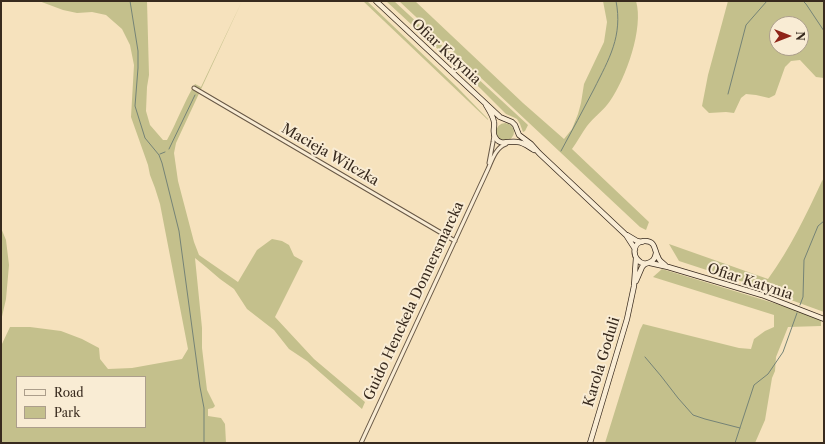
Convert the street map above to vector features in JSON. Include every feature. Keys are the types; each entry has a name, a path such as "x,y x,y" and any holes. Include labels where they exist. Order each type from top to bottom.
{"street":[{"name":"Ofiar Katynia","path":"376,1 500,117 512,122 515,125 519,135 531,144 626,235 635,249"},
{"name":"Macieja Wilczka","path":"194,88 455,241"},
{"name":"Ofiar Katynia","path":"484,102 493,117 494,134 498,141 503,143 522,143 539,153"},
{"path":"494,126 500,121 506,120"},
{"path":"509,143 516,137 517,129"},
{"name":"Guido Henckela Donnersmarcka","path":"488,169 494,134"},
{"name":"Guido Henckela Donnersmarcka","path":"361,443 488,169 500,146 509,143"},
{"name":"Ofiar Katynia","path":"626,235 643,242"},
{"path":"656,253 654,260 648,263 640,262 636,258 634,252 637,245 643,242 649,242 654,245 658,258 668,267"},
{"name":"Karola Goduli","path":"590,443 623,334 634,286 636,258"},
{"name":"Ofiar Katynia","path":"648,263 668,267 762,295 824,319"},
{"name":"Karola Goduli","path":"634,286 642,267 648,263"}],"green space":[{"path":"39,1 147,1 149,75 146,111 150,125 163,140 167,140 195,84 201,87 242,1 176,143 174,153 178,181 194,242 199,255 238,282 257,250 272,239 282,241 289,245 294,256 303,261 275,317 314,359 365,402 362,409 307,361 289,349 274,330 247,309 234,289 195,258 207,390 215,406 208,409 208,416 221,418 225,424 226,443 1,443 1,346 10,327 30,327 61,331 82,339 99,348 100,359 108,369 132,368 182,359 188,349 160,204 131,117 134,65 130,45 122,29 106,15 92,12 77,13 63,10"},
{"path":"363,1 367,1 457,87 488,120"},
{"path":"386,1 394,1 528,125 525,131 523,132 517,119 506,114"},
{"path":"399,1 415,1 523,103 564,139 572,129 581,103 584,84 604,42 607,22 603,1 636,1 638,25 636,38 622,79 610,101 587,126 572,149 649,222 646,230 640,227"},
{"path":"728,1 824,1 824,78 816,77 800,60 791,61 785,67 775,95 769,98 746,94 741,98 734,113 709,113 702,106 708,75"},
{"path":"505,123 511,126 514,132 511,138 505,141 499,138 496,132 499,126"},
{"path":"824,178 824,312 780,296 780,294 679,261 669,244 768,279 791,244"},
{"path":"1,228 6,240 9,265 6,299 1,321"},
{"path":"662,269 821,319 821,326 788,327 776,357 775,371 772,378 765,420 755,443 605,443 643,324 739,348 751,349 754,339 765,331 774,327 774,315 653,277"}],"waterway":[{"path":"130,1 138,51 135,106 145,138 159,155 162,163 179,231 204,408 204,443"},
{"path":"561,151 600,78 613,47 618,25 616,1"},
{"path":"728,94 746,25 767,1"},
{"path":"803,1 824,31"},
{"path":"169,149 195,95"},
{"path":"160,154 165,152"},
{"path":"800,305 803,297 804,260 818,226 824,221"},
{"path":"735,443 754,385 768,374 783,352 797,313"},
{"path":"645,357 693,415 740,428"}]}
